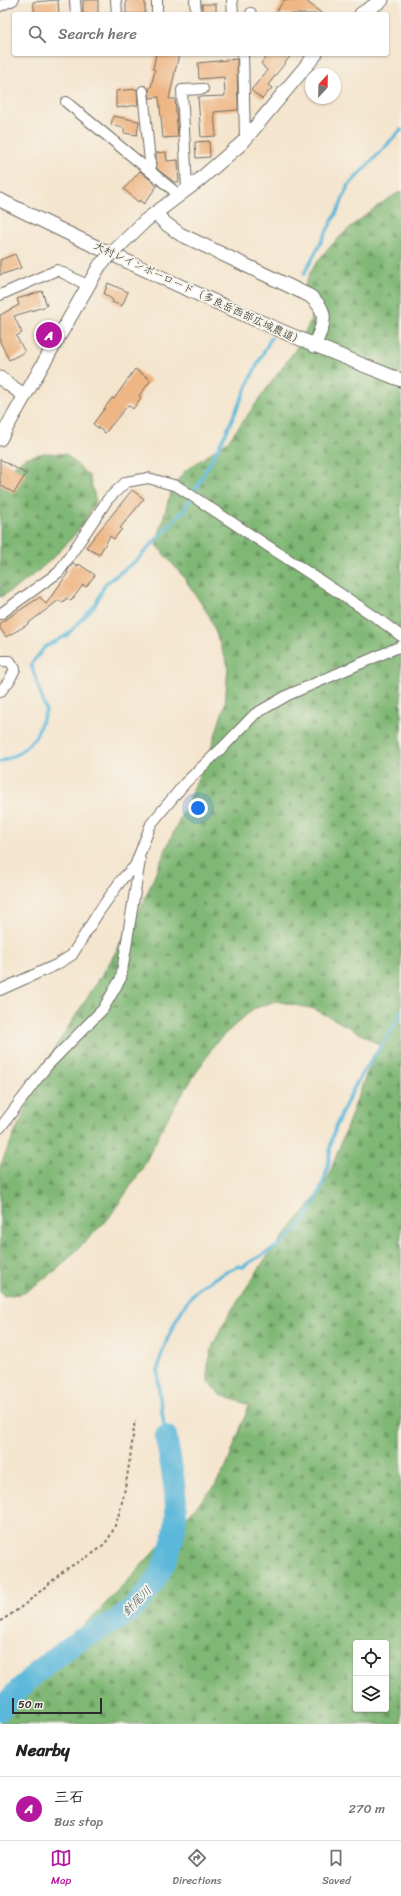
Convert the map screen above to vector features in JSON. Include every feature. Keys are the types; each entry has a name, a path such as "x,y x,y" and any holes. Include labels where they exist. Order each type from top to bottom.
{"street":[{"path":"0,6 13,0"},
{"path":"75,0 76,12"},
{"path":"116,0 117,12"},
{"path":"157,0 157,12"},
{"path":"195,0 196,12"},
{"path":"232,0 233,12"},
{"path":"364,12 382,0"},
{"path":"243,56 245,139"},
{"path":"0,439 87,285 100,265 155,212 183,192 245,139 314,56"},
{"path":"183,192 182,90 203,89"},
{"path":"143,90 151,172"},
{"path":"66,102 151,172 183,192"},
{"name":"大村レインボーロード（多良岳西部広域農道）","path":"0,200 58,229 314,346 401,380"},
{"path":"155,212 165,223 180,234 310,296 318,303 324,315 324,324 314,346"},
{"path":"0,295 57,270 87,285"},
{"path":"0,378 25,396"},
{"path":"0,614 58,572 108,499 126,482 148,478 177,486 377,618 401,636"},
{"path":"0,990 56,965 72,955 98,913 122,879 135,866 151,824 186,782 255,714 288,695 401,646"},
{"path":"0,661 10,661 15,669 9,681 0,692"},
{"path":"0,1128 47,1066 103,1009 121,978 142,848"}],"path":[{"path":"0,1621 67,1569 95,1552 107,1542 116,1523 125,1490 135,1420"}],"green space":[{"path":"401,191 401,1724 0,1724 0,1700 36,1673 114,1595 214,1487 227,1465 249,1405 221,1395 208,1382 208,1365 213,1345 229,1314 266,1258 312,1202 328,1178 366,1075 381,1046 314,1009 276,1001 253,1009 216,1042 169,1115 141,1171 108,1219 59,1268 24,1293 4,1296 0,1292 0,1166 48,1059 110,962 144,901 209,755 225,704 228,666 210,617 183,576 156,545 172,487 185,471 229,440 295,350 310,323 312,309 301,296 311,271 331,246 365,215"},
{"path":"44,453 66,454 89,476 96,501 81,527 53,558 32,576 0,597 0,477 25,458"}],"building":[{"path":"58,0 59,12 35,12 33,2"},
{"path":"83,0 98,0 98,12 83,12"},
{"path":"126,0 145,0 145,12 126,12"},
{"path":"284,0 305,0 320,12 276,12"},
{"path":"202,4 216,4 216,12 202,12"},
{"path":"156,56 179,56 169,99 175,99 178,137 163,138 159,97 150,98 149,88 151,87 155,70 153,69"},
{"path":"267,56 290,56 268,85 272,88 262,99 251,90 267,71 261,63"},
{"path":"237,59 238,110 214,112 216,136 201,137 198,97 225,96 224,77 199,79 198,63"},
{"path":"137,89 138,105 116,108 116,91"},
{"path":"113,116 139,121 137,135 124,133 124,128 111,125"},
{"path":"209,141 210,157 196,158 195,142"},
{"path":"166,152 167,161 178,160 179,182 174,182 157,169 156,153"},
{"path":"140,171 157,186 144,204 139,200 138,202 124,189"},
{"path":"15,254 21,268 0,275 0,260"},
{"path":"108,283 128,292 122,306 112,302 113,300 104,294"},
{"path":"42,291 47,306 14,316 22,333 16,336 25,352 9,360 0,342 0,315 19,305 17,299"},
{"path":"135,369 151,380 139,396 141,398 133,409 128,405 105,433 93,424 112,398 114,399"},
{"path":"0,459 26,474 14,493 0,485"},
{"path":"132,490 144,499 120,528 122,529 114,539 110,536 99,555 86,547"},
{"path":"73,563 78,566 79,564 95,575 86,587 83,585 71,601 66,598 63,603 59,600 25,626 6,637 0,628 0,623 40,597 46,604 68,573 67,572"}],"waterway":[{"path":"304,274 339,208 348,186 401,130"},
{"path":"0,762 18,754 35,738 46,711 31,664 45,647 67,635 95,605 105,584 137,560 185,509 226,433 253,373 271,338"},
{"path":"166,1436 159,1390 159,1366 165,1345 182,1310 197,1290 214,1278 238,1266 243,1267 277,1247 301,1224 313,1206 322,1186 328,1166 331,1142 342,1113 359,1078 385,1041 401,1011"},
{"name":"針尾川","path":"0,1710 18,1690 58,1655 80,1640 127,1613 137,1604 155,1581 162,1569 175,1529 176,1505 166,1436"}],"place":[{"name":"三石","path":"49,335"}]}
